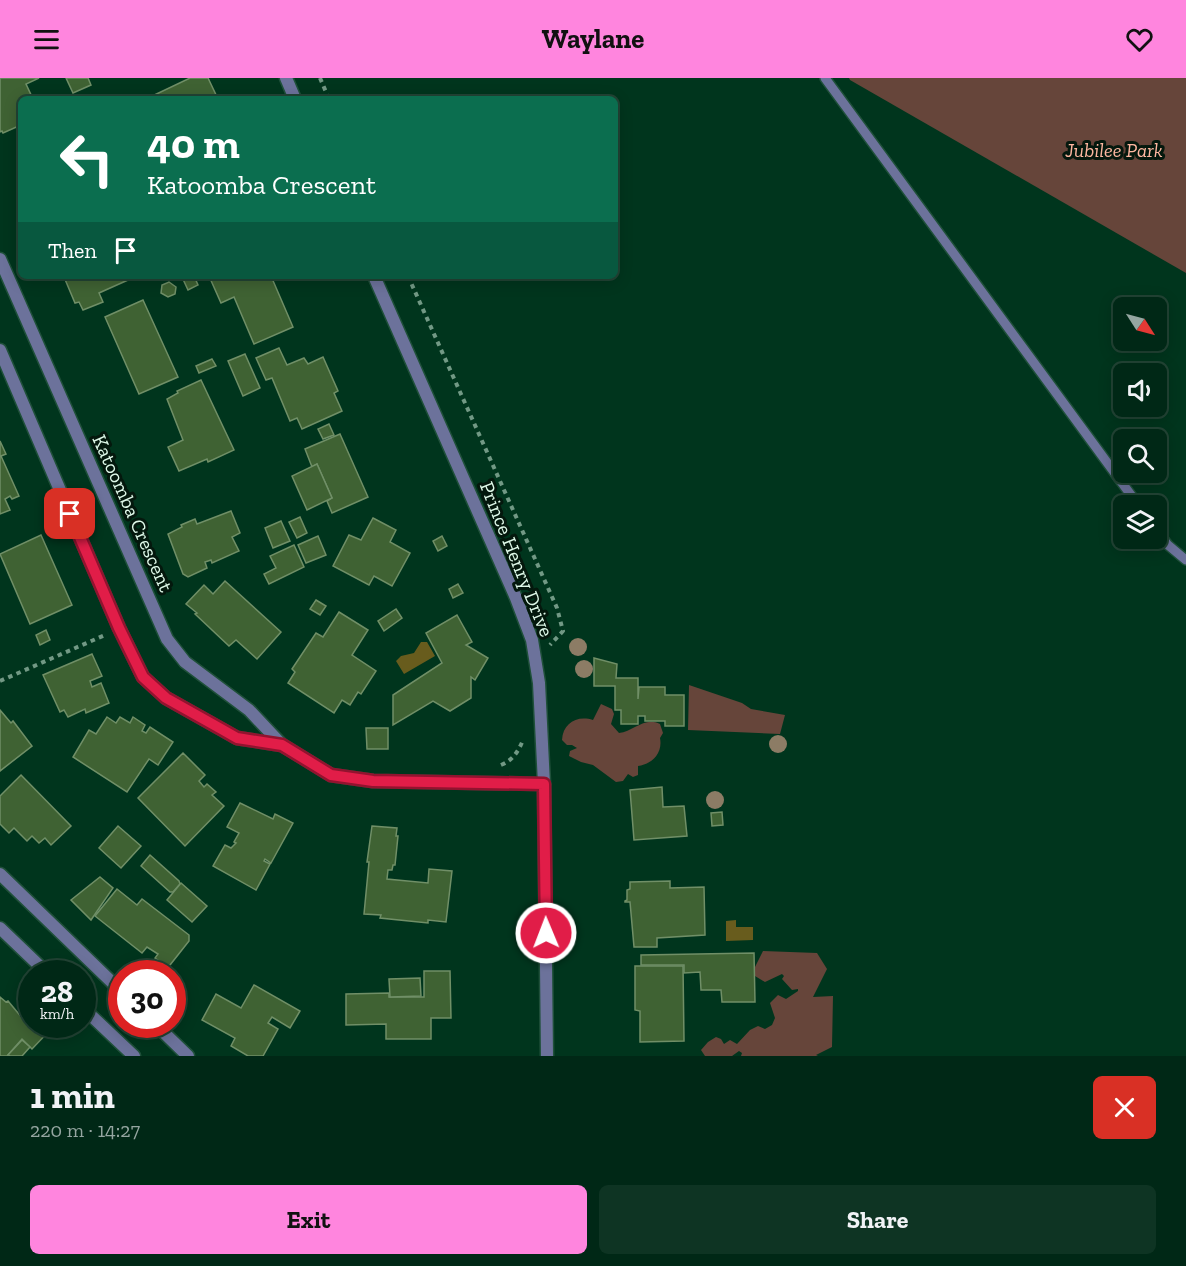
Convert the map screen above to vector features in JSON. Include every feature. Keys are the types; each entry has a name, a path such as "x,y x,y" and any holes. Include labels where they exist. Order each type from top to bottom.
{"street":[{"path":"286,78 294,96"},
{"name":"Katoomba Crescent","path":"0,259 167,639 186,662 249,710 282,745 331,775 373,781 544,784"},
{"name":"Prince Henry Drive","path":"375,279 516,598 532,640 539,683 544,784 547,1056"},
{"name":"Katoomba Crescent","path":"0,350 119,628 143,677 166,698 237,738 282,745"},
{"path":"0,874 108,978"},
{"path":"0,928 33,960"},
{"path":"96,1020 134,1056"},
{"path":"169,1038 188,1056"}],"lane":[{"path":"825,78 1131,495"},
{"path":"1167,544 1186,560"}],"path":[{"path":"320,78 328,96"},
{"path":"409,279 557,608 563,632 536,661"},
{"path":"0,681 119,628"},
{"path":"498,783 498,767 509,762 518,752 524,738"}],"green space":[{"name":"Jubilee Park","path":"849,78 1186,78 1186,273 850,80"},
{"path":"689,685 742,703 751,709 785,715 780,734 688,730"},
{"path":"601,704 612,709 614,714 611,724 619,733 644,723 655,722 660,724 663,733 660,738 660,748 655,757 648,763 638,766 638,775 633,777 628,774 623,781 616,782 593,765 569,756 570,751 577,748 567,745 562,740 568,725 576,720 593,720"},
{"path":"763,951 817,953 827,969 813,997 833,996 832,1047 816,1055 818,1056 741,1056 742,1053 739,1051 732,1056 705,1056 701,1050 716,1037 724,1044 730,1040 737,1044 750,1030 758,1026 765,1029 772,1025 775,1018 770,1003 778,995 786,999 798,991 798,989 792,990 782,979 784,976 782,974 765,982 755,976 754,969"}],"shaded area":[{"path":"421,642 427,642 435,656 404,674 396,661 401,656 414,653"},
{"path":"736,920 736,927 753,927 753,940 726,941 726,921"}],"building":[{"path":"0,78 39,78 26,84 32,96 18,96 18,126 3,133 0,132"},
{"path":"66,78 88,78 91,85 73,93"},
{"path":"190,78 208,78 217,96 152,96"},
{"path":"65,279 130,279 99,293 103,302 83,310 79,302 75,303"},
{"path":"183,279 195,279 198,285 188,290"},
{"path":"210,279 272,279 293,327 254,344 234,297 221,303"},
{"path":"169,282 176,287 175,294 168,297 161,293 162,285"},
{"path":"143,300 178,377 139,394 105,317"},
{"path":"279,348 287,365 304,358 308,364 323,357 338,391 334,393 342,411 302,429 297,418 290,421 272,378 266,380 256,358"},
{"path":"245,354 260,388 243,396 228,361"},
{"path":"212,359 216,366 199,373 196,366"},
{"path":"201,380 234,450 208,462 207,459 179,471 168,447 183,440 167,399 178,393 177,391"},
{"path":"329,424 334,435 323,439 318,429"},
{"path":"340,434 368,497 332,513 327,501 332,498 317,464 312,467 305,449"},
{"path":"0,441 6,454 1,456 19,496 12,499 10,496 5,499 10,510 0,514"},
{"path":"317,464 332,498 307,510 292,476"},
{"path":"231,511 240,533 232,537 239,551 212,563 211,560 205,562 207,568 188,577 183,574 168,534 195,519 197,524"},
{"path":"300,517 307,533 297,538 289,522"},
{"path":"373,518 396,530 390,542 410,553 392,586 374,576 369,585 333,566 349,535 361,540"},
{"path":"281,521 290,541 273,548 265,528"},
{"path":"41,535 72,605 30,624 0,554"},
{"path":"318,536 326,555 306,563 298,545"},
{"path":"442,536 447,546 438,551 433,541"},
{"path":"294,545 304,567 269,584 264,574 276,568 270,556"},
{"path":"225,581 281,632 257,659 236,640 229,646 186,604 204,585 213,594"},
{"path":"458,584 463,593 453,598 449,589"},
{"path":"316,600 326,606 320,615 310,609"},
{"path":"396,609 402,618 384,631 378,621"},
{"path":"339,612 368,630 352,655 376,671 361,694 358,692 350,705 342,700 334,713 288,683 295,672 292,669 316,633 323,637"},
{"path":"457,615 472,642 466,645 488,658 475,680 471,677 471,698 450,711 433,701 393,725 393,695 442,663 426,633"},
{"path":"46,630 50,640 40,645 36,635"},
{"path":"92,654 102,676 90,681 92,687 101,683 109,703 86,713 85,709 68,717 64,710 60,712 43,675"},
{"path":"594,658 617,664 616,678 638,678 638,699 639,687 665,687 665,695 684,695 684,726 665,726 665,721 645,721 645,716 638,716 638,724 621,724 621,710 615,710 615,686 594,686"},
{"path":"0,710 11,723 13,721 32,746 0,771"},
{"path":"107,717 116,723 120,717 130,723 133,717 145,725 142,731 146,733 150,727 173,742 158,765 149,759 127,792 73,757 89,730 96,734"},
{"path":"366,728 388,728 388,749 367,749"},
{"path":"183,753 205,775 199,781 204,787 207,784 216,792 212,795 224,806 185,846 138,798"},
{"path":"21,775 71,826 51,845 45,838 39,843 32,836 27,841 14,828 9,833 0,824 0,796"},
{"path":"662,787 663,807 684,806 687,836 634,840 630,790"},
{"path":"240,803 273,819 275,814 293,823 271,863 265,859 264,861 270,864 256,890 213,866 225,845 231,848 236,843 234,842 239,833 227,827"},
{"path":"722,812 723,825 712,826 711,813"},
{"path":"118,826 141,846 121,868 99,848"},
{"path":"372,826 397,828 395,865 392,870 388,870 387,879 428,883 429,869 452,871 446,922 428,920 428,923 364,914"},
{"path":"150,855 179,881 180,884 173,892 170,892 141,866"},
{"path":"100,877 113,888 91,920 71,900"},
{"path":"670,881 670,888 704,887 705,935 657,938 657,947 634,947 630,902 625,902 630,882"},
{"path":"181,883 207,906 192,922 167,900"},
{"path":"117,889 137,905 142,899 189,935 189,941 174,960 158,960 155,958 158,954 147,947 142,953 95,916"},
{"path":"754,953 755,1002 722,1002 721,990 701,990 700,972 684,973 684,965 641,965 641,955"},
{"path":"635,966 683,966 684,1041 640,1042 640,1011 635,1010"},
{"path":"424,971 450,971 451,1018 431,1018 431,1039 386,1039 386,1024 346,1025 346,994 389,993 389,997 424,997"},
{"path":"420,978 421,996 390,997 389,979"},
{"path":"254,985 300,1011 290,1028 272,1017 268,1023 278,1029 263,1056 248,1056 231,1046 235,1038 202,1020 216,994 241,1008"},
{"path":"0,997 8,1001 18,1013 18,1038 42,1038 32,1049 22,1039 7,1056 0,1056"},
{"path":"22,1040 30,1047 22,1056 8,1055"}],"route":[{"path":"70,514 119,628 143,677 166,698 237,738 282,745 331,775 373,781 544,784 546,933"}]}
